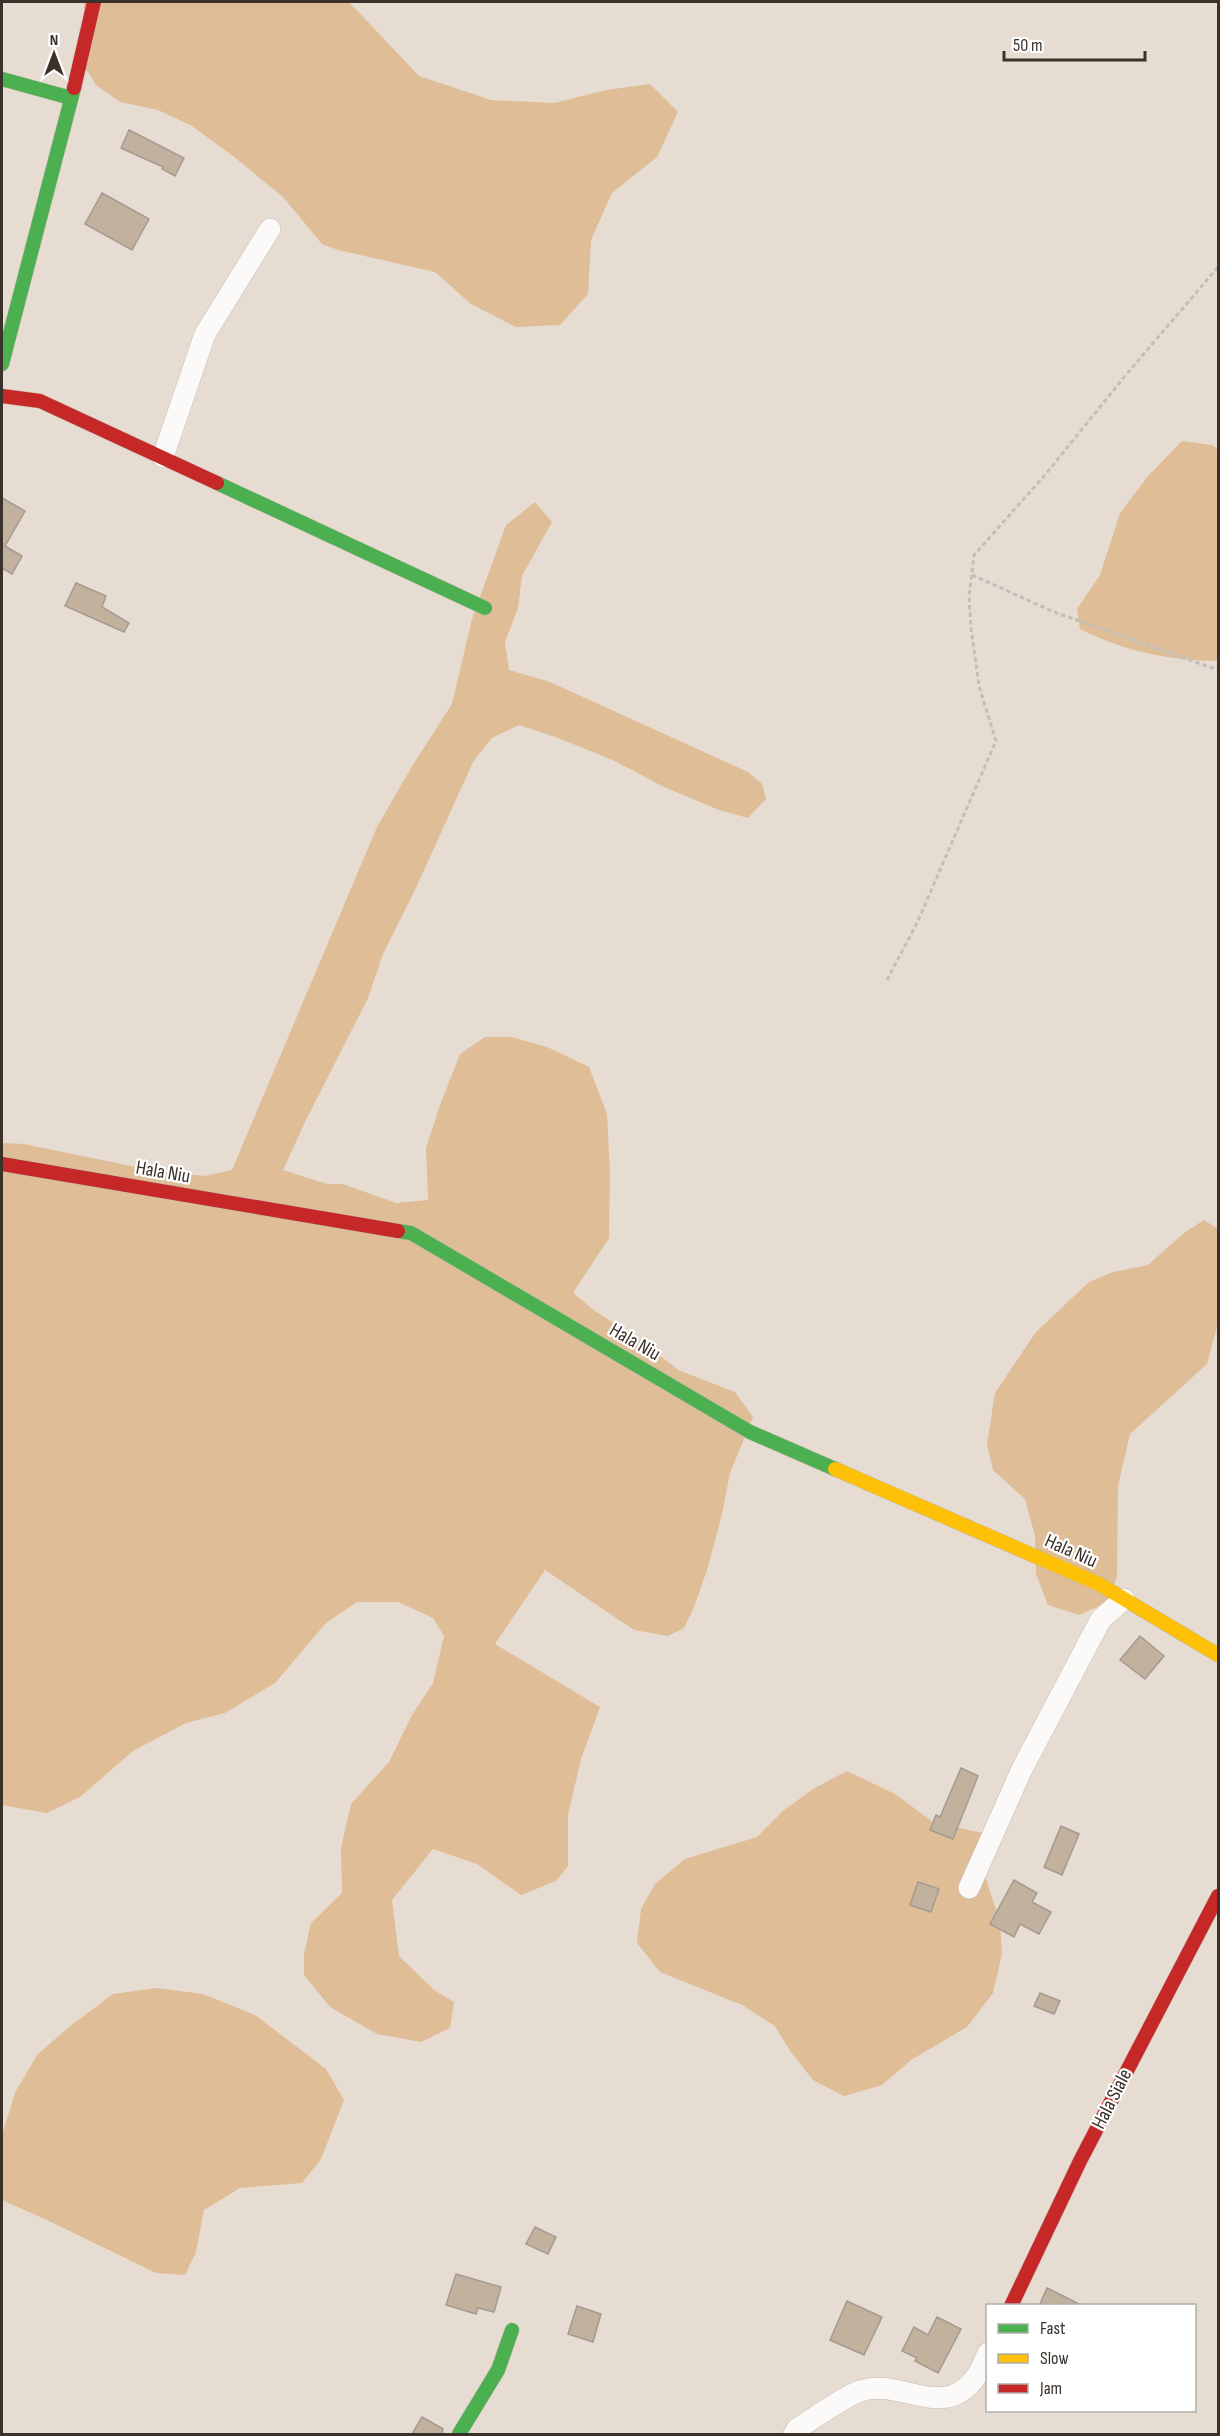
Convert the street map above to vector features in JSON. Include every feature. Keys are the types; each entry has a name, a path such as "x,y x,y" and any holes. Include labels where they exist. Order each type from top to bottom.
{"street":[{"path":"2,364 94,2"},
{"path":"2,79 71,98"},
{"path":"163,457 205,334 270,229"},
{"path":"2,396 40,401 485,608"},
{"name":"Hala Niu","path":"2,1164 411,1233 750,1432 1099,1584 1218,1655"},
{"path":"969,1888 1022,1769 1101,1619 1124,1599"},
{"name":"Hala Siale","path":"1012,2304 1080,2161 1218,1896"},
{"path":"459,2434 498,2370 512,2330"},
{"path":"794,2434 796,2429 860,2391 889,2387 929,2399 955,2396 975,2378 986,2355"}],"path":[{"path":"887,980 917,923 996,741 979,686 969,597 974,555 1218,267"},
{"path":"972,575 1054,612 1218,670"}],"shaded area":[{"path":"84,2 349,2 419,76 491,100 554,103 606,90 650,84 678,112 657,157 612,193 591,240 588,294 560,325 516,327 471,304 435,272 338,250 322,244 283,197 192,126 158,110 120,102 96,85 84,66"},
{"path":"1182,441 1212,445 1218,449 1218,661 1181,659 1147,653 1114,644 1080,629 1077,609 1100,575 1120,513 1148,476"},
{"path":"535,502 552,522 522,576 518,608 505,642 509,670 550,682 748,772 762,784 766,799 748,818 719,810 662,786 615,761 519,725 492,738 473,762 415,890 383,954 368,998 283,1170 327,1184 343,1184 396,1203 428,1200 426,1148 460,1054 485,1037 511,1037 547,1047 589,1067 607,1114 610,1171 609,1238 573,1293 595,1311 642,1341 678,1370 735,1392 753,1417 730,1473 707,1570 684,1628 668,1636 634,1630 545,1570 495,1644 600,1707 581,1759 568,1815 568,1866 556,1881 521,1895 477,1864 433,1849 392,1900 399,1956 434,1990 454,2002 450,2028 421,2042 377,2034 330,2007 304,1975 304,1954 311,1923 342,1893 341,1848 351,1804 389,1762 412,1715 433,1683 444,1636 433,1618 398,1602 357,1602 326,1623 275,1683 225,1713 186,1723 133,1751 80,1797 47,1813 2,1805 2,1143 24,1144 155,1171 205,1176 232,1170 377,827 452,704 472,619 506,525"},
{"path":"1204,1220 1218,1229 1218,1323 1207,1364 1130,1434 1118,1486 1117,1576 1108,1602 1079,1615 1048,1605 1036,1574 1035,1536 1025,1499 993,1470 987,1444 995,1393 1036,1332 1089,1282 1113,1272 1148,1265 1184,1233"},
{"path":"847,1771 895,1794 933,1822 987,1834 985,1876 1000,1922 1002,1954 993,1993 967,2027 911,2060 882,2085 844,2096 813,2080 790,2051 775,2026 742,2005 660,1972 637,1943 641,1909 655,1884 685,1859 757,1837 783,1811 813,1789"},
{"path":"156,1988 203,1994 255,2015 326,2069 344,2100 321,2159 302,2183 240,2188 204,2210 196,2252 185,2275 156,2273 2,2200 2,2135 15,2093 37,2055 69,2027 113,1994"}],"building":[{"path":"129,130 184,158 175,176 162,169 163,167 121,148"},
{"path":"102,193 149,219 132,250 85,224"},
{"path":"2,498 25,511 5,546 22,556 12,574 2,568"},
{"path":"76,583 106,596 102,607 129,623 124,632 65,606"},
{"path":"1140,1636 1164,1656 1145,1679 1120,1660"},
{"path":"961,1768 978,1776 953,1839 930,1830 936,1815 940,1817"},
{"path":"1061,1826 1079,1834 1062,1875 1044,1867"},
{"path":"1014,1880 1037,1893 1032,1902 1051,1912 1039,1934 1020,1924 1014,1937 990,1924"},
{"path":"918,1882 939,1889 931,1912 910,1905"},
{"path":"1040,1993 1060,2001 1054,2014 1034,2006"},
{"path":"535,2227 556,2237 548,2254 526,2244"},
{"path":"456,2274 501,2287 494,2312 478,2308 476,2314 446,2305"},
{"path":"1047,2288 1079,2304 1040,2304"},
{"path":"847,2301 882,2317 864,2355 830,2340"},
{"path":"577,2306 601,2314 593,2342 568,2334"},
{"path":"937,2317 961,2329 938,2373 915,2361 917,2358 902,2351 914,2327 928,2335"},
{"path":"422,2417 443,2429 442,2434 412,2434"}],"traffic: fast":[{"path":"2,79 71,98"},
{"path":"2,364 74,88"},
{"path":"217,483 485,608"},
{"path":"398,1231 411,1233 750,1432 835,1469"},
{"path":"459,2434 498,2370 512,2330"}],"traffic: slow":[{"path":"835,1469 1099,1584 1218,1655"}],"traffic: jam":[{"path":"74,88 94,2"},
{"path":"2,396 40,401 217,483"},
{"path":"2,1164 398,1231"},
{"path":"1012,2304 1080,2161 1218,1896"}]}
